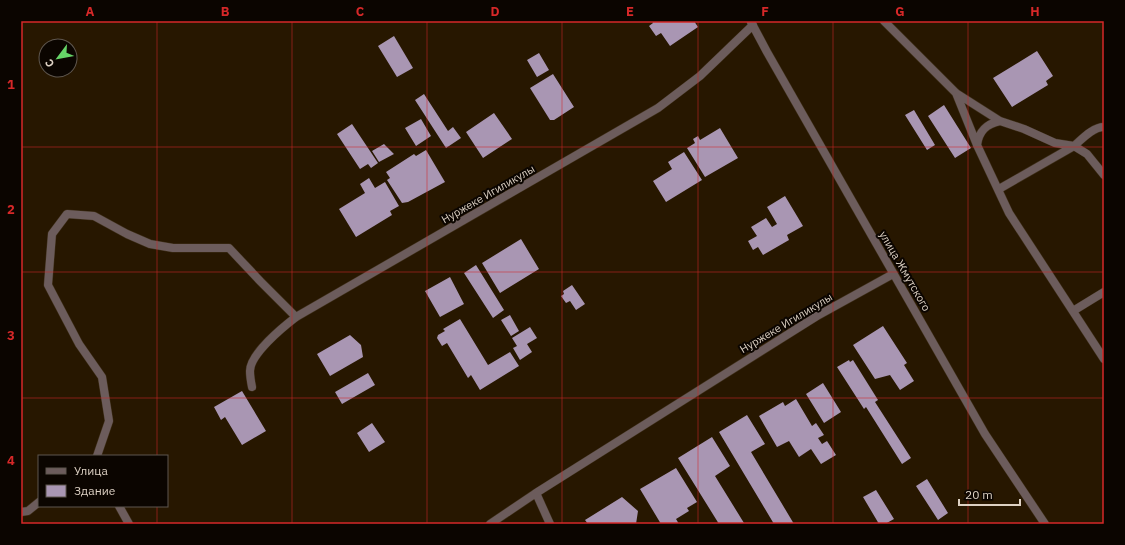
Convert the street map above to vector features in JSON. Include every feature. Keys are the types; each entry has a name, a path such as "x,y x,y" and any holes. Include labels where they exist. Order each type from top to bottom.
{"street":[{"path":"884,21 956,92 1000,121 1024,129 1055,144 1074,146 1087,154 1104,175"},
{"name":"улица Жмутского","path":"752,23 767,52 985,434 1045,524"},
{"name":"Нуржеке Игиликулы","path":"252,387 250,370 257,354 275,333 296,317 658,108 700,76 752,23"},
{"path":"956,92 977,145 1010,213 1104,359"},
{"path":"977,145 983,129 991,123 1000,121"},
{"path":"998,189 1074,146 1089,133 1102,126 1104,127"},
{"path":"98,455 109,421 102,377 79,344 48,285 52,234 67,214 94,216 127,234 150,244 173,248 229,248 296,317"},
{"name":"Нуржеке Игиликулы","path":"490,524 536,493 816,316 893,274"},
{"path":"1073,311 1104,292"},
{"path":"536,493 550,524"},
{"path":"21,512 28,511 38,503"},
{"path":"120,507 129,524"}],"building":[{"path":"652,21 694,21 698,27 670,46 661,33 656,36 649,26 653,23"},
{"path":"394,36 413,68 397,77 378,46"},
{"path":"1037,51 1053,76 1046,81 1048,85 1012,107 993,78"},
{"path":"539,53 549,70 537,77 527,60"},
{"path":"553,74 574,107 554,120 550,120 530,88"},
{"path":"424,94 448,131 453,127 461,138 446,148 415,100"},
{"path":"944,105 971,148 955,158 928,116"},
{"path":"914,110 935,145 927,150 905,115"},
{"path":"494,113 512,139 483,158 466,132"},
{"path":"421,119 431,136 416,146 405,128"},
{"path":"352,124 378,163 371,168 368,164 360,169 337,134"},
{"path":"720,128 738,158 705,177 687,148 695,143 693,139 698,136 700,140"},
{"path":"384,144 394,154 379,162 372,151"},
{"path":"426,150 445,182 408,202 402,203 387,180 390,178 386,172 414,154 416,156"},
{"path":"684,152 702,180 666,202 653,181 672,169 668,162"},
{"path":"369,178 375,188 385,182 399,206 390,211 392,215 356,237 339,209 365,193 360,184"},
{"path":"785,196 803,226 787,235 789,240 763,255 758,247 753,250 748,241 757,236 751,227 766,218 772,227 777,224 767,207"},
{"path":"521,239 539,269 500,293 482,263"},
{"path":"476,265 504,310 493,318 464,273"},
{"path":"450,277 464,304 440,317 425,291"},
{"path":"572,285 585,304 576,310 570,301 566,303 561,296 564,294 563,291"},
{"path":"510,315 519,331 511,336 501,320"},
{"path":"460,319 488,365 510,352 519,366 480,390 471,375 468,378 447,343 442,346 437,338 438,335 445,331 443,329"},
{"path":"883,326 907,363 904,365 914,381 900,390 890,375 875,379 853,345"},
{"path":"530,327 537,338 527,344 532,352 520,360 513,348 517,346 512,338"},
{"path":"350,335 361,345 363,357 330,376 317,354"},
{"path":"849,360 850,362 853,360 878,400 875,402 911,458 902,464 866,407 864,409 837,367"},
{"path":"368,373 375,385 342,404 335,392"},
{"path":"823,383 841,412 824,423 806,394"},
{"path":"242,391 266,431 242,445 225,417 221,420 214,407"},
{"path":"796,399 812,426 816,423 824,435 818,438 822,444 827,441 836,455 821,464 811,449 799,457 789,441 777,447 759,416 783,402 785,406"},
{"path":"747,415 765,444 751,452 794,524 774,524 719,432"},
{"path":"372,423 385,442 369,452 357,433"},
{"path":"712,437 730,466 715,476 744,523 743,524 719,524 678,458"},
{"path":"676,468 697,502 687,508 689,511 676,519 679,524 661,524 640,489"},
{"path":"927,479 948,513 938,520 916,486"},
{"path":"876,490 894,519 885,524 879,524 863,497"},
{"path":"622,497 638,511 636,524 588,524 585,520"}]}
